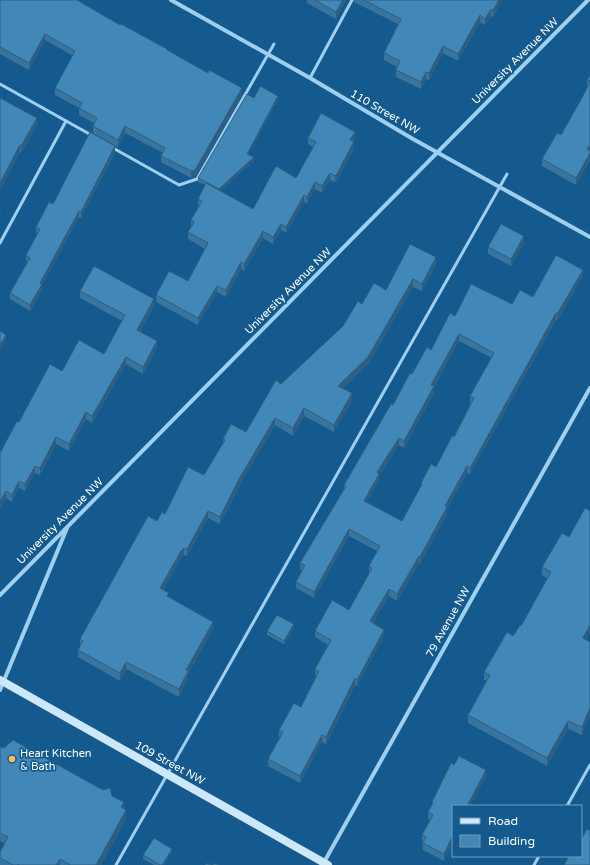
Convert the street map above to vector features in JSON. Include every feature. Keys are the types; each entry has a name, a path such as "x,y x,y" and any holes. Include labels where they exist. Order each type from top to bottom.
{"main road":[{"name":"109 Street NW","path":"2,681 324,864"}],"street":[{"name":"110 Street NW","path":"171,0 310,78 438,153 590,237"},
{"name":"University Avenue NW","path":"0,595 588,0"},
{"name":"79 Avenue NW","path":"324,864 590,388"},
{"path":"0,690 2,681 68,526"}],"lane":[{"path":"310,78 352,0"},
{"path":"106,144 179,185 197,179 274,44"},
{"path":"0,84 100,140"},
{"path":"0,243 66,121"},
{"path":"116,865 507,174"},
{"path":"568,805 590,765"}],"building":[{"path":"0,0 77,0 208,73 209,70 242,88 195,170 191,171 161,156 165,148 125,126 118,140 93,126 97,118 79,108 82,103 55,88 75,51 45,34 29,63 0,47"},
{"path":"315,0 343,0 336,12"},
{"path":"364,0 499,0 485,19 480,15 458,54 443,46 429,73 426,72 421,82 396,70 400,61 384,53 401,19"},
{"path":"590,81 590,145 587,149 590,153 576,178 542,159 557,133 561,135"},
{"path":"260,86 278,96 247,154 254,157 219,189 198,178 247,94 254,98"},
{"path":"0,98 37,118 21,146 20,145 0,183"},
{"path":"321,113 355,132 350,140 354,141 337,174 335,176 330,173 322,186 315,182 307,197 304,195 286,227 281,224 273,237 263,231 244,264 241,262 226,290 217,286 198,318 156,295 169,271 188,281 208,243 188,232 194,222 191,220 202,201 198,199 206,183 253,209 276,166 296,178 316,142 308,138"},
{"path":"90,132 115,146 81,212 79,211 40,283 42,284 30,305 10,293 30,258 26,255 40,229 36,227 49,202 53,204"},
{"path":"501,224 524,236 511,259 488,247"},
{"path":"410,244 436,257 422,284 413,279 368,357 338,386 352,393 334,425 304,408 293,428 275,418 239,479 220,517 208,511 187,549 184,548 181,551 160,588 169,593 167,596 213,622 186,670 188,671 179,689 126,662 120,673 78,650 83,641 80,639 148,516 157,521 162,512 165,514 188,467 204,475 225,440 223,439 231,424 246,432 276,380 281,384 343,326 358,301 362,304 374,283 386,290"},
{"path":"556,255 583,270 557,314 556,313 470,468 467,466 420,557 419,556 397,594 389,589 370,621 384,630 357,680 355,678 326,737 322,735 300,776 268,759 283,732 279,730 294,703 301,707 319,671 315,669 331,640 315,631 332,600 349,610 372,568 369,566 380,546 349,529 314,592 296,582 305,565 300,563 346,486 344,485 391,404 393,405 410,373 412,374 427,347 431,350 450,313 455,316 471,284 512,304 520,290 533,297","holes":["459,334 494,353 470,396 474,398 454,437 452,436 436,467 431,464 402,521 364,501 379,474 377,472 399,438 404,441 434,386 431,385"]},
{"path":"94,266 154,299 137,330 157,341 143,367 126,357 92,416 86,412 69,444 56,437 40,468 35,466 25,484 19,481 12,495 6,491 0,502 0,453 17,421 19,422 50,364 62,371 79,340 104,354 125,315 80,291"},
{"path":"0,331 6,335 0,345"},
{"path":"585,508 590,511 590,625 583,638 590,642 590,708 582,727 568,721 547,758 468,715 490,675 484,672 507,632 513,636 520,625 521,626 551,572 542,567 562,533 569,537"},
{"path":"277,615 294,624 284,641 267,631"},
{"path":"13,740 103,790 110,788 112,796 124,802 121,807 126,810 96,865 70,865 60,859 56,865 13,865 0,858 0,852 8,837 0,833 0,747 4,748"},
{"path":"459,756 486,770 468,805 452,805 452,837 444,854 423,843 426,837 422,835 433,815 428,812 433,803 432,802 451,763 454,765"},
{"path":"587,829 590,831 590,865 564,865 568,857 582,857 582,838"},
{"path":"154,838 172,849 162,865 143,855"}],"place":[{"name":"Heart Kitchen & Bath","path":"12,759"}]}
